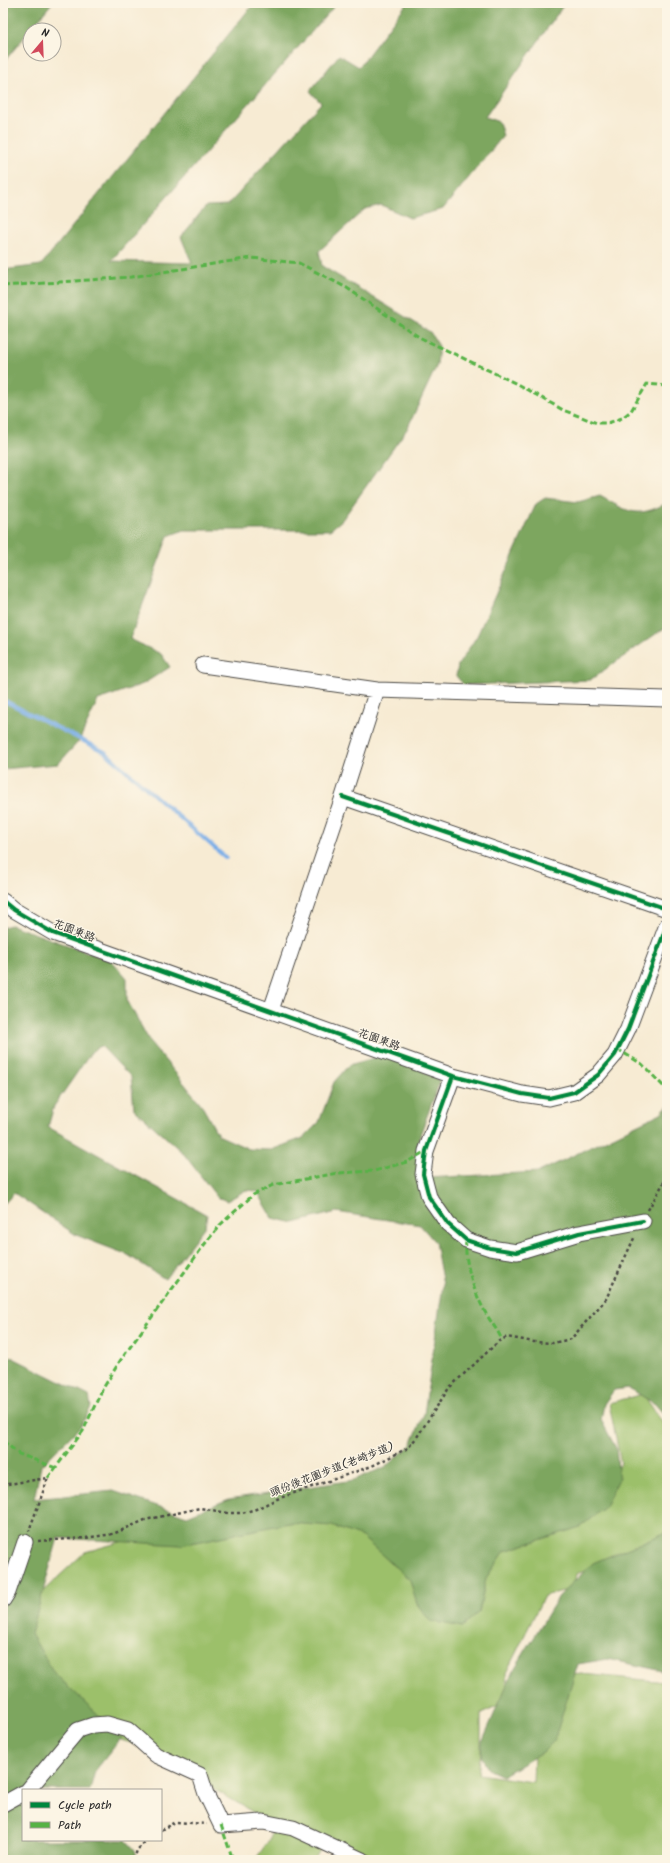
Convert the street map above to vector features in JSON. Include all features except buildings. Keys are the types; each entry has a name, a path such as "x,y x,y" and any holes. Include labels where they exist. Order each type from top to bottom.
{"street":[{"path":"203,665 377,690 667,699"},
{"path":"271,1010 343,797 377,690"},
{"path":"343,797 667,909"},
{"name":"花園東路","path":"3,901 14,910 53,933 453,1076 522,1094 549,1098 574,1092 598,1075 614,1055 628,1029 667,925"},
{"path":"453,1076 426,1152 423,1174 429,1197 448,1224 466,1240 490,1248 517,1252 579,1233 642,1221"},
{"path":"3,1600 8,1592 25,1542"},
{"path":"29,1789 78,1730 93,1724 107,1724 128,1730 156,1755 200,1775 206,1794 221,1825 263,1822 293,1828 362,1860"},
{"path":"3,1804 22,1794"}],"path":[{"path":"3,1488 8,1484 48,1478 25,1542"},
{"path":"162,1829 175,1822 221,1825"},
{"path":"134,1860 137,1850 146,1841"}],"green space":[{"path":"3,3 52,3 36,22 22,22 22,40 3,63"},
{"path":"254,3 337,3 111,261 192,263 181,237 206,206 228,205 321,103 310,91 339,55 359,67 407,3 565,3 485,117 499,122 503,136 443,209 410,218 381,205 365,209 319,251 322,266 430,332 439,346 437,365 407,429 342,520 330,530 184,530 168,536 130,639 161,654 170,667 143,684 98,700 79,741 58,764 3,769 3,270 41,265"},
{"path":"600,496 633,512 648,511 667,503 667,628 663,629 590,680 464,685 456,676 458,665 477,636 536,504 545,498 578,502"},
{"path":"11,925 112,961 127,978 127,1000 150,1042 201,1104 218,1135 249,1149 271,1150 303,1138 319,1122 334,1082 349,1065 392,1053 440,1081 420,1135 418,1169 426,1178 539,1172 661,1113 667,1106 667,1418 655,1404 629,1388 614,1390 604,1404 601,1420 616,1448 619,1479 604,1508 580,1527 505,1551 486,1578 479,1612 462,1627 430,1621 417,1604 410,1580 362,1537 332,1526 289,1523 181,1545 58,1538 31,1634 54,1673 122,1737 95,1771 90,1789 22,1789 22,1841 127,1841 135,1850 138,1860 3,1860 3,1353 89,1396 91,1407 81,1426 41,1466 34,1499 113,1491 187,1516 229,1499 354,1480 385,1467 411,1445 424,1414 443,1285 435,1242 420,1225 336,1212 294,1223 273,1218 257,1191 246,1190 227,1201 217,1197 183,1153 134,1109 131,1077 101,1046 92,1051 54,1106 48,1127 207,1215 205,1226 165,1279 128,1255 76,1235 14,1193 3,1205 3,927"},
{"path":"643,1394 667,1429 667,1543 576,1574 574,1588 544,1596 506,1673 508,1702 481,1714 481,1751 478,1774 533,1782 537,1678 582,1674 667,1682 667,1860 346,1860 323,1845 314,1860 255,1860 269,1840 273,1824 141,1746 78,1727 9,1645 25,1608 85,1552 181,1525 410,1514 438,1603 460,1627 473,1582 491,1541 621,1464 609,1403"},
{"path":"667,1532 667,1672 608,1659 578,1664 554,1741 543,1752 502,1776 489,1770 481,1757 482,1742 513,1671 559,1596 593,1563"}],"waterway":[{"path":"3,700 105,752 226,858"}],"marked path":[{"path":"3,286 131,277 251,258 299,263 347,288 419,337 517,384 563,410 597,423 608,423 622,418 631,411 647,384 667,386"},
{"path":"617,1049 642,1064 667,1090"},
{"path":"48,1478 83,1431 102,1390 120,1361 204,1245 220,1225 253,1195 273,1185 338,1173 374,1171 407,1162 426,1151"},
{"path":"466,1240 466,1257 473,1284 485,1312 498,1331 502,1340"},
{"path":"3,1441 19,1454 56,1468"},
{"path":"221,1825 233,1860"}],"cycle path":[{"path":"343,797 667,909"},
{"path":"3,901 14,910 53,933 453,1076 522,1094 549,1098 574,1092 598,1075 615,1055 628,1029 667,925"},
{"path":"453,1076 426,1151 423,1174 429,1197 448,1224 466,1240 490,1248 517,1252 579,1233 643,1221"}]}
